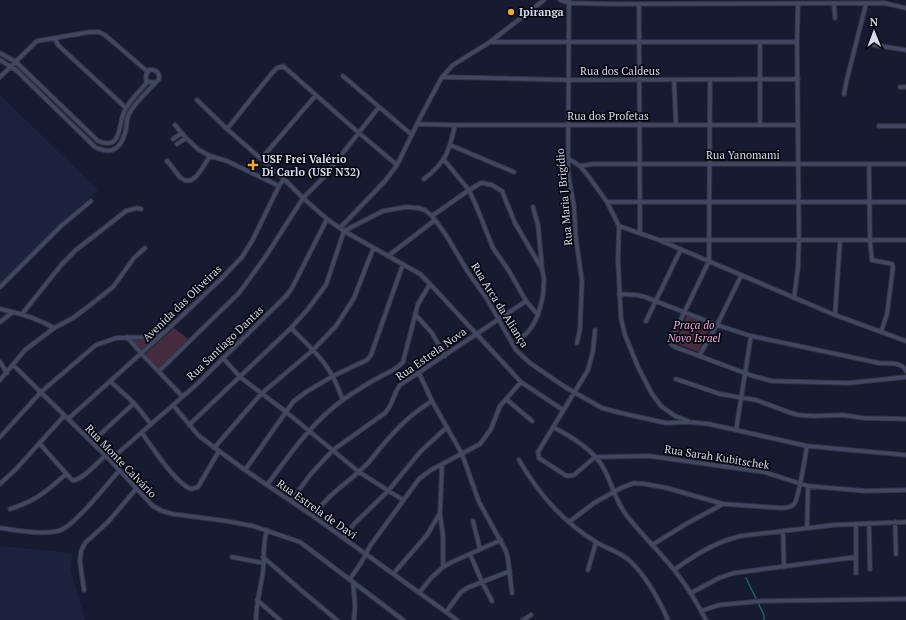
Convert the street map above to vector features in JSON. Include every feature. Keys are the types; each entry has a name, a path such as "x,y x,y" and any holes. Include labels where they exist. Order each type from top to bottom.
{"street":[{"path":"340,228 385,181 397,165 442,77 453,65 490,42 544,0"},
{"path":"560,0 639,4 653,1 768,2 798,4 804,2 834,4 866,4 877,2 906,8"},
{"name":"Rua Maria J Brigídio","path":"569,1 568,125 570,185 574,206 576,239 582,281 580,329 577,343"},
{"path":"639,4 640,232"},
{"path":"794,298 798,268 799,240 798,4"},
{"path":"834,4 835,18"},
{"path":"844,94 866,4"},
{"path":"0,78 37,41 90,32 105,34 148,72"},
{"path":"54,39 58,45 130,112"},
{"path":"490,42 797,42"},
{"path":"760,42 760,125"},
{"path":"874,46 906,50"},
{"path":"0,53 16,62 98,141 104,144 110,144 117,137 120,132 123,114 126,108 148,81"},
{"path":"0,60 16,70 95,147 103,151 111,151 118,147 122,141 130,112 159,78 157,72 154,70 148,72"},
{"path":"227,129 272,72 280,66 283,66 397,165"},
{"path":"148,72 146,75 148,81"},
{"path":"343,76 412,135"},
{"name":"Rua dos Caldeus","path":"442,77 568,80 798,79"},
{"path":"674,80 676,125"},
{"path":"710,80 709,261 684,312 671,342 672,346 744,373 772,381 828,384 869,382 906,377"},
{"path":"148,81 152,83 156,82"},
{"path":"900,87 906,87"},
{"path":"261,159 316,95"},
{"path":"197,100 327,219 373,249 420,274 521,382 563,410"},
{"path":"159,371 240,293 266,256 303,198 324,177 379,107"},
{"name":"Rua dos Profetas","path":"417,124 798,125"},
{"path":"175,125 199,150 210,156 227,161 279,186"},
{"path":"424,179 444,160 450,145 455,125"},
{"path":"879,126 906,126"},
{"path":"173,140 182,133"},
{"path":"177,144 186,138"},
{"path":"450,145 514,172"},
{"path":"167,161 183,179 189,181 198,174 210,156"},
{"path":"569,159 580,166 607,202 619,226 619,294 621,318 625,335 646,383 661,406 675,416 688,422"},
{"path":"444,160 469,190 493,248 509,271 526,301 538,315"},
{"name":"Rua Yanomami","path":"580,166 639,164 906,164"},
{"path":"869,164 870,241 872,261 892,264 893,267 887,314 881,332"},
{"name":"Avenida das Oliveiras","path":"68,420 142,354 242,257 252,241 279,186 284,179"},
{"path":"388,256 469,190 483,183 492,185 502,191 516,223 542,269"},
{"path":"0,287 71,217 91,201"},
{"path":"607,202 906,202"},
{"path":"513,345 528,332 538,315 544,289 538,225 533,207"},
{"path":"22,314 62,264 76,250 126,212 137,208 141,210"},
{"path":"189,425 291,328 308,309 326,284 344,231 383,211 397,208 418,208 425,210 434,218"},
{"name":"Rua Arca da Aliança","path":"434,218 487,299 516,350 530,363 574,393 602,408 621,414 666,423 688,422 709,424 807,446 906,455"},
{"name":"Rua Santiago Dantas","path":"110,460 173,405 286,296 292,288 327,219"},
{"path":"619,226 640,232 835,315 906,341"},
{"path":"659,240 906,240"},
{"path":"835,315 840,241"},
{"path":"0,380 24,350 54,328 73,318 113,287 134,258 145,248"},
{"path":"214,448 261,394 313,350 336,326 354,298 373,249"},
{"path":"646,321 681,250"},
{"path":"245,470 285,411 293,402 306,392 333,376 367,360 371,355 403,264"},
{"path":"699,356 717,325 741,276"},
{"path":"267,486 309,431 343,400 376,378 397,369 403,362 415,314 422,296 430,284"},
{"path":"619,294 637,295 656,301 717,325 751,336 879,363 900,364 906,371"},
{"name":"Rua Estrela Nova","path":"291,501 310,475 333,450 385,413 391,406 395,392 400,385 526,301"},
{"path":"0,309 22,314 54,328"},
{"path":"0,322 13,312"},
{"path":"415,314 432,333 445,356"},
{"path":"291,328 313,350 333,376 343,400"},
{"path":"595,330 591,362 588,370 538,452 538,456 542,460 565,475 571,476 580,472 595,457"},
{"path":"0,437 41,392 96,345 116,338 144,337 166,331"},
{"path":"736,430 751,336"},
{"path":"127,337 182,396"},
{"path":"223,358 240,377 285,411 359,472 403,500"},
{"path":"0,362 6,373"},
{"name":"Rua Monte Calvário","path":"13,365 110,460 153,506 162,511 226,520 254,526 300,542 403,620"},
{"path":"419,373 432,401 462,454 479,502 506,551 512,593"},
{"path":"676,379 720,394 756,400 783,411 798,415 844,415 863,418 906,419"},
{"path":"110,381 134,403 151,424"},
{"path":"354,620 355,606 351,580 366,554 403,500 419,479 431,470 442,466 475,448 485,439 491,429 500,406 521,382"},
{"path":"506,399 532,421"},
{"path":"313,516 322,503 368,464 404,421 432,401"},
{"path":"92,442 134,403"},
{"name":"Rua Estrela de Davi","path":"173,405 198,435 214,448 267,486 313,516 457,620"},
{"path":"0,484 40,444 64,416"},
{"path":"344,538 360,516 388,491 420,452 448,427"},
{"path":"553,427 574,439 595,457 605,470 614,492 626,514 674,570 691,593 706,620"},
{"path":"142,433 162,462 183,484 191,489 198,487 219,451"},
{"path":"40,444 66,474 75,481 105,456"},
{"path":"569,522 614,492 629,485 639,483 667,488 723,504 782,508 792,507 795,502 807,446"},
{"name":"Rua Sarah Kubitschek","path":"595,457 632,455 661,456 711,466 764,472 808,486 865,491 906,490"},
{"path":"519,460 545,498 556,511 596,542 630,561 651,588 668,620"},
{"path":"442,466 440,513 443,536 443,567"},
{"path":"0,528 46,532 60,530 68,526 76,519 119,471"},
{"path":"10,508 21,505 40,496 66,474"},
{"path":"807,528 808,486"},
{"path":"84,590 80,562 81,551 85,543 108,522 136,489"},
{"path":"652,545 723,504"},
{"path":"393,574 427,535 440,513"},
{"path":"473,521 480,549"},
{"path":"895,522 896,554"},
{"path":"674,570 709,547 729,539 753,534 856,524 906,522"},
{"path":"869,523 870,569"},
{"path":"856,524 856,573"},
{"path":"256,620 257,600 262,580 264,539 267,530"},
{"path":"783,532 784,566"},
{"path":"419,593 431,578 443,567 501,540"},
{"path":"588,570 596,542"},
{"path":"470,554 492,601"},
{"path":"232,557 263,563"},
{"path":"263,557 302,592 337,620"},
{"path":"691,593 727,575 856,557"},
{"path":"446,612 461,592 466,588 510,571"},
{"path":"702,611 719,605 762,601 906,599"},
{"path":"257,600 280,620"},
{"path":"523,620 531,614"}],"shaded area":[{"path":"0,95 98,190 58,226 57,225 31,256 0,284"},
{"path":"0,546 72,553 71,571 85,620 0,620"}],"green space":[{"name":"Praça do Novo Israel","path":"687,315 711,325 698,352 675,343"},
{"path":"174,328 188,339 159,368 145,354"},
{"path":"163,333 142,351 131,339"}],"waterway":[{"path":"746,578 764,615 764,620"}],"place":[{"name":"Ipiranga","path":"511,12"},
{"name":"USF Frei Valério Di Carlo (USF N32)","path":"253,165"}]}
